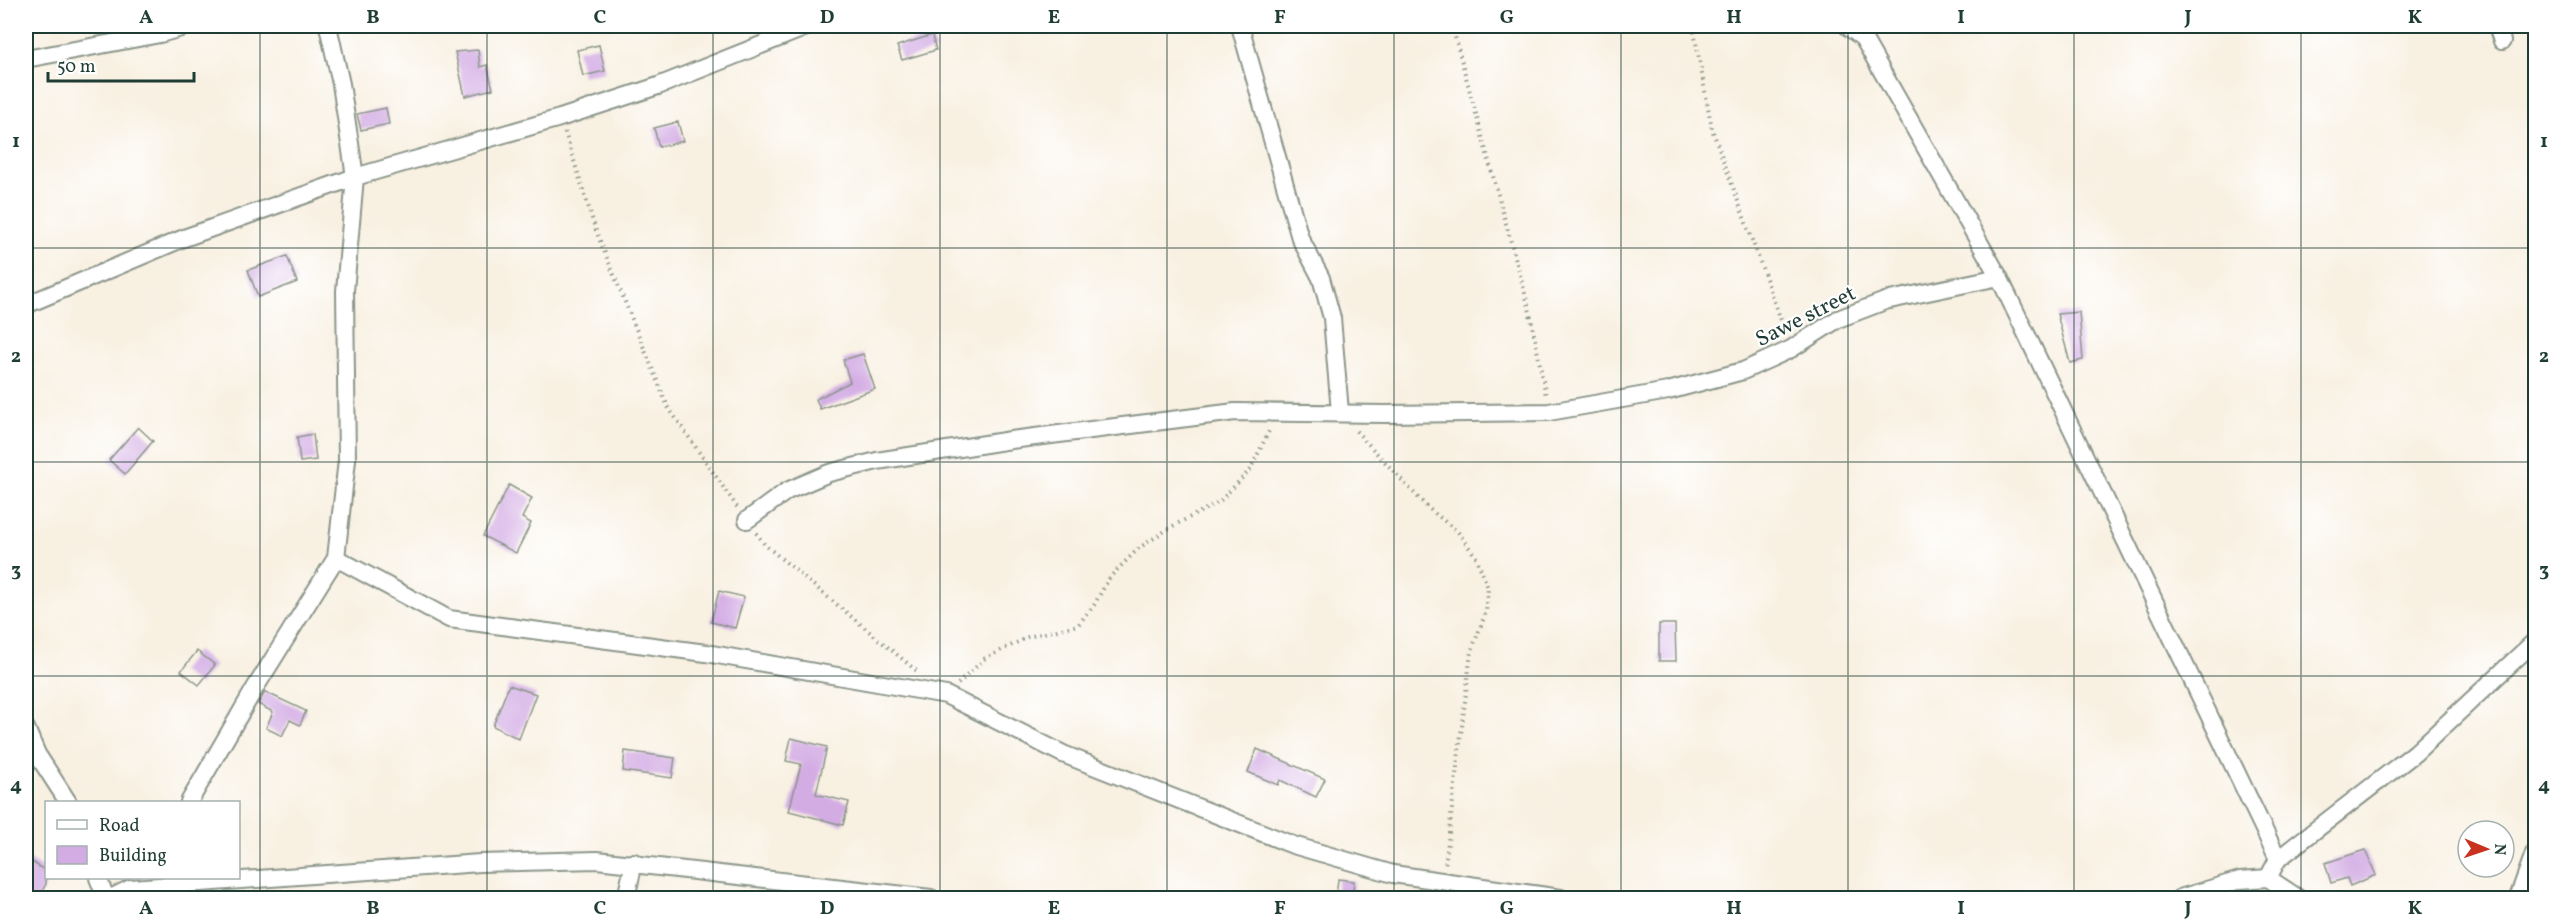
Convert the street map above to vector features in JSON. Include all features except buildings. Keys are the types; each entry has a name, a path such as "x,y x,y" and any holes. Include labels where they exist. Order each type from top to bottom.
{"street":[{"path":"26,59 160,34 188,26"},
{"path":"190,801 255,688 336,558 347,460 345,291 355,177 341,84 328,26"},
{"path":"26,304 184,238 355,177 560,118 658,86 809,26"},
{"path":"1240,26 1300,238 1321,278 1332,318 1340,412"},
{"path":"1847,26 1861,32 1999,277 2278,859"},
{"name":"Sawe street","path":"747,520 787,491 829,474 877,461 1176,417 1282,410 1408,414 1549,412 1668,391 1743,371 1791,350 1838,319 1885,301 1999,277"},
{"path":"336,558 449,620 706,653 946,695 1063,754 1293,845 1393,874 1561,898"},
{"path":"2268,878 2278,859 2415,753 2535,640"},
{"path":"26,728 37,754 67,801"},
{"path":"2518,898 2535,848"},
{"path":"240,877 480,863 597,860 634,862 931,898"},
{"path":"626,898 634,862"},
{"path":"2180,898 2240,880 2268,878 2298,898"},
{"path":"99,879 109,898 135,883 204,879"}],"path":[{"path":"1452,26 1529,308 1549,412"},
{"path":"1693,26 1712,129 1791,350"},
{"path":"560,118 596,231 668,407 765,545 920,674"},
{"path":"946,695 984,659 1028,637 1078,625 1094,605 1110,577 1139,548 1171,527 1219,502 1250,470 1282,410"},
{"path":"1340,412 1387,467 1411,487 1427,507 1458,532 1476,557 1488,588 1486,612 1471,652 1443,881"}]}
